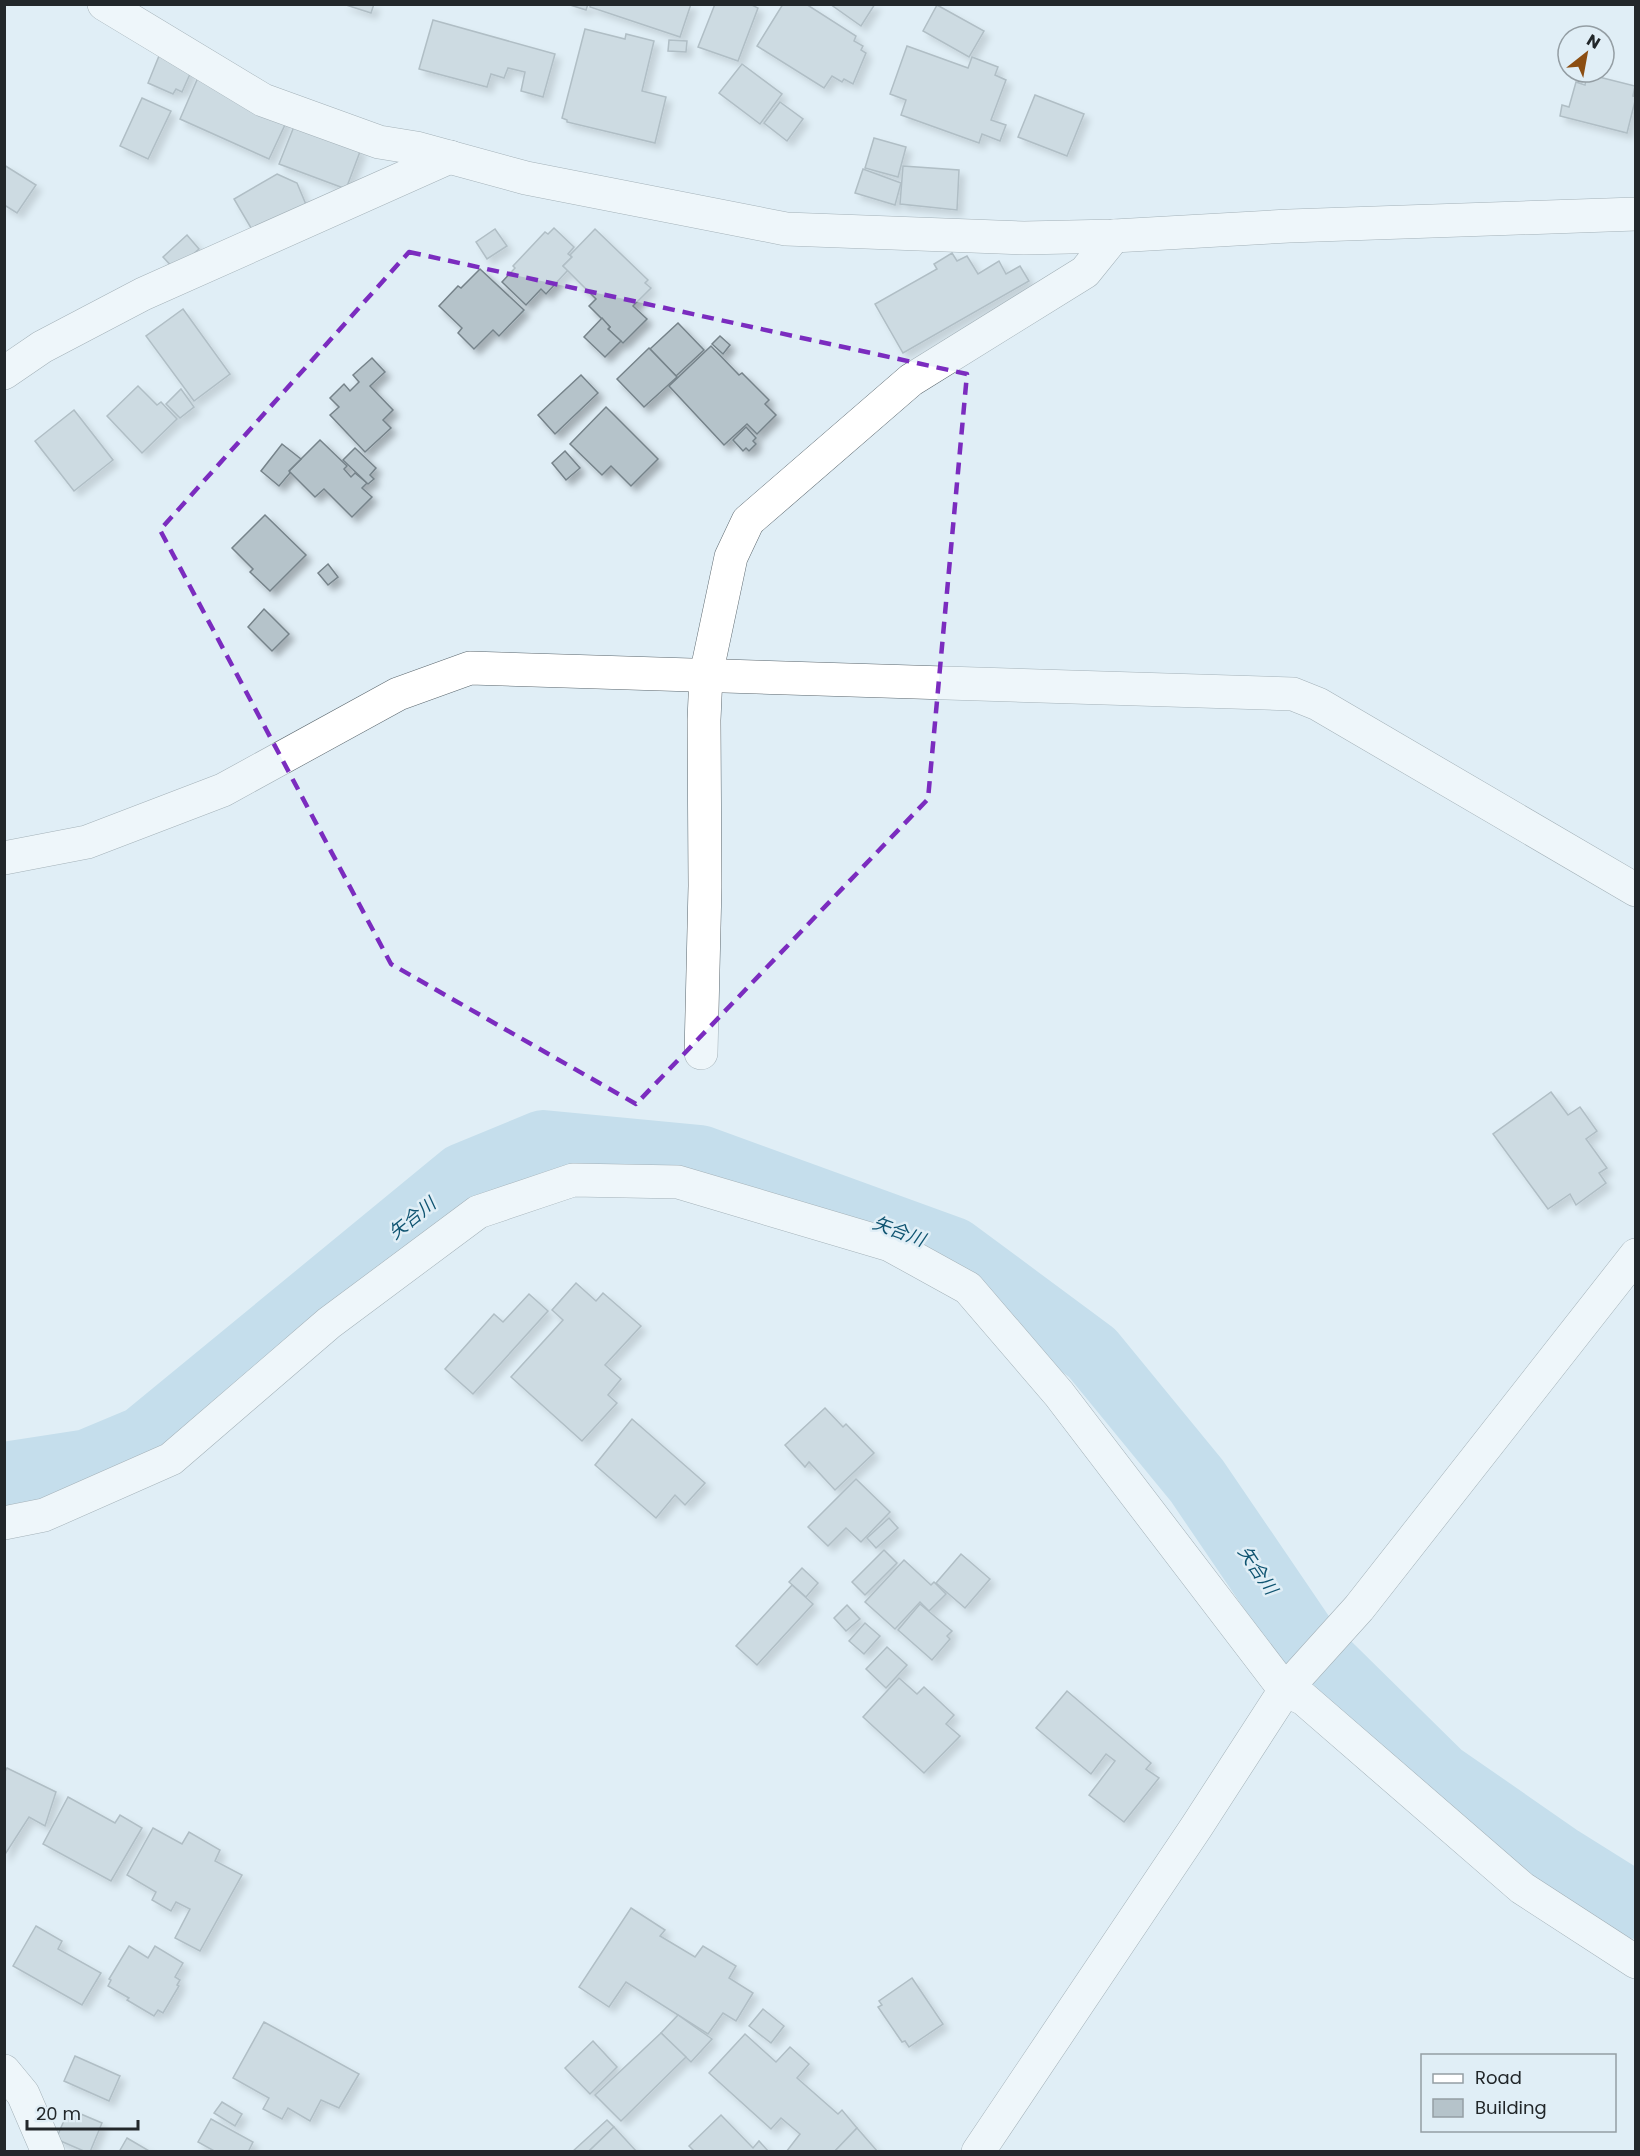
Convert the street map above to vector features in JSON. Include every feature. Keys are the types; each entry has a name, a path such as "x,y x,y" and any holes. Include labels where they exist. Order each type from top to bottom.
{"street":[{"path":"104,4 263,100 379,142 416,148 526,178 786,229 1024,238 1635,214"},
{"path":"4,373 42,347 142,294 450,157"},
{"path":"701,1053 706,675 730,557 748,521 911,380 1085,272 1114,236"},
{"path":"5,857 87,842 223,790 398,694 470,668 1293,694 1318,704 1635,890"},
{"path":"4,1523 44,1515 171,1459 329,1323 478,1212 573,1180 678,1182 890,1245 968,1288 1059,1394 1285,1690 1304,1700 1522,1888 1635,1962"},
{"path":"978,2151 1197,1826 1285,1690 1359,1608 1635,1255"},
{"path":"4,2071 23,2094 48,2151"}],"highlighted area":[{"path":"409,252 967,374 928,799 636,1104 391,964 160,530"}],"building":[{"path":"343,4 374,4 371,13"},
{"path":"567,4 588,4 586,10"},
{"path":"590,4 691,4 680,37 590,7"},
{"path":"715,4 750,4 758,8 738,61 698,47"},
{"path":"783,4 806,4 856,36 854,41 863,46 861,50 866,53 853,84 844,79 842,82 832,76 824,88 757,46"},
{"path":"830,4 875,4 861,26"},
{"path":"937,5 984,31 969,57 923,31"},
{"path":"433,20 555,54 543,97 521,91 525,72 508,68 504,78 491,74 487,87 419,69"},
{"path":"585,29 625,39 626,34 654,41 642,91 666,97 655,143 567,122 562,118"},
{"path":"669,40 687,41 686,52 668,51"},
{"path":"907,46 968,68 972,57 998,67 995,75 1006,80 991,120 1006,125 1000,141 982,134 979,143 901,115 906,100 890,94"},
{"path":"161,51 194,65 182,92 176,89 173,94 148,83"},
{"path":"742,64 782,94 760,124 719,93"},
{"path":"200,73 290,114 269,159 180,119"},
{"path":"1616,81 1635,86 1633,96 1636,97 1627,133 1560,116 1562,105 1569,107 1575,84 1616,84"},
{"path":"1035,95 1084,114 1067,156 1018,137"},
{"path":"142,98 171,111 148,159 120,146"},
{"path":"780,102 803,119 787,141 764,123"},
{"path":"295,124 361,149 346,189 279,164"},
{"path":"874,138 906,147 898,177 865,168"},
{"path":"4,165 36,185 17,213 6,206 4,208"},
{"path":"903,166 959,170 957,210 900,204"},
{"path":"863,169 901,183 895,205 855,193"},
{"path":"277,174 297,183 307,207 254,233 234,199"},
{"path":"554,228 574,247 568,254 572,257 563,266 568,270 546,294 541,289 526,305 502,282 515,268 513,266 545,232 548,234"},
{"path":"495,229 507,246 487,259 476,242"},
{"path":"595,229 648,280 645,283 651,288 633,306 647,319 623,343 589,306 596,299 563,266 572,257 570,255"},
{"path":"187,235 199,249 175,270 163,257"},
{"path":"952,253 957,261 967,256 978,274 999,261 1006,274 1020,266 1029,281 903,353 875,304 937,269 934,264"},
{"path":"480,269 524,310 499,336 493,330 474,349 458,333 462,328 439,306 458,286 461,288"},
{"path":"183,309 230,374 194,401 146,336"},
{"path":"602,318 610,327 608,329 621,341 605,357 584,337"},
{"path":"678,323 704,350 676,376 650,349"},
{"path":"720,336 730,345 723,354 712,344"},
{"path":"711,346 739,375 742,373 769,400 765,404 776,415 757,434 747,424 724,445 669,386"},
{"path":"649,348 677,377 644,407 617,379"},
{"path":"372,358 385,372 370,386 393,410 383,420 391,428 365,452 330,415 339,407 330,398 344,384 350,391 359,382 353,375"},
{"path":"581,375 598,393 555,434 538,415"},
{"path":"138,386 157,405 161,402 177,419 142,453 107,416"},
{"path":"181,389 194,407 180,418 166,404"},
{"path":"606,407 658,459 631,486 611,466 602,475 570,444"},
{"path":"74,410 113,460 74,491 35,441"},
{"path":"746,427 756,438 753,441 756,444 749,451 746,448 743,451 733,440"},
{"path":"320,440 347,466 344,469 351,477 355,473 367,483 362,488 372,497 352,517 324,489 315,497 289,471"},
{"path":"282,444 301,459 279,486 261,471"},
{"path":"355,448 376,468 370,475 374,479 368,484 343,460"},
{"path":"565,451 580,468 566,480 552,463"},
{"path":"265,515 306,555 270,591 250,572 253,569 232,548"},
{"path":"328,564 338,577 328,585 318,573"},
{"path":"264,609 289,634 272,651 248,627"},
{"path":"1551,1092 1568,1115 1580,1107 1597,1131 1586,1139 1607,1168 1599,1173 1606,1183 1576,1205 1570,1194 1548,1209 1493,1134"},
{"path":"576,1283 596,1301 603,1293 641,1326 605,1365 621,1379 608,1395 617,1403 582,1441 511,1377 563,1320 552,1310"},
{"path":"529,1294 548,1311 473,1394 445,1369 494,1314 503,1322"},
{"path":"825,1408 843,1427 846,1424 874,1453 835,1490 809,1462 805,1467 785,1445"},
{"path":"632,1419 705,1483 685,1505 675,1495 656,1518 595,1465"},
{"path":"856,1479 890,1512 861,1542 846,1528 828,1546 808,1527"},
{"path":"889,1518 898,1528 876,1548 867,1538"},
{"path":"884,1550 897,1563 865,1595 852,1582"},
{"path":"961,1554 990,1579 965,1608 936,1583"},
{"path":"904,1560 931,1585 934,1582 946,1594 929,1611 920,1602 895,1629 865,1602"},
{"path":"802,1568 818,1583 806,1597 789,1582"},
{"path":"792,1585 813,1604 757,1665 736,1646"},
{"path":"920,1604 952,1631 947,1636 950,1639 932,1660 898,1630"},
{"path":"847,1605 860,1619 846,1631 834,1618"},
{"path":"865,1623 880,1636 864,1654 849,1641"},
{"path":"887,1647 907,1665 886,1688 866,1669"},
{"path":"899,1678 917,1694 924,1687 954,1715 946,1724 960,1736 924,1773 863,1717"},
{"path":"1067,1691 1151,1763 1146,1769 1159,1778 1124,1822 1089,1795 1115,1761 1106,1754 1091,1774 1036,1728"},
{"path":"7,1768 56,1792 45,1826 29,1817 4,1856 4,1773"},
{"path":"68,1797 115,1823 120,1815 142,1828 111,1881 43,1844"},
{"path":"153,1828 182,1844 189,1832 220,1850 215,1861 242,1875 200,1951 175,1938 190,1909 176,1902 171,1911 152,1900 156,1892 127,1875"},
{"path":"631,1908 665,1930 660,1936 695,1957 703,1946 736,1966 729,1978 753,1993 736,2021 723,2013 708,2034 626,1982 609,2007 579,1987"},
{"path":"36,1926 62,1941 58,1949 101,1973 82,2005 13,1966"},
{"path":"129,1946 148,1958 155,1946 183,1963 175,1977 180,1980 177,1985 179,1986 163,2013 158,2010 154,2016 108,1986 111,1980 109,1979"},
{"path":"912,1978 943,2024 909,2047 905,2041 902,2042 878,2007 882,2005 879,2001"},
{"path":"763,2009 784,2026 771,2043 749,2026"},
{"path":"678,2015 712,2039 691,2062 661,2033"},
{"path":"264,2022 359,2074 339,2108 321,2100 310,2121 288,2108 282,2119 263,2109 269,2098 233,2078"},
{"path":"661,2033 686,2057 621,2121 595,2095"},
{"path":"745,2034 776,2062 790,2047 809,2064 797,2078 838,2114 842,2110 857,2128 834,2152 786,2152 800,2134 781,2118 771,2129 709,2073"},
{"path":"593,2041 617,2067 590,2094 565,2068"},
{"path":"75,2056 120,2076 109,2101 64,2081"},
{"path":"222,2102 242,2114 235,2126 214,2113"},
{"path":"69,2109 102,2123 90,2152 56,2139"},
{"path":"721,2115 753,2148 759,2141 769,2152 695,2152 689,2146"},
{"path":"211,2119 253,2142 248,2152 216,2152 198,2142"},
{"path":"607,2120 614,2127 588,2152 572,2152"},
{"path":"614,2127 637,2152 588,2152"},
{"path":"857,2128 878,2152 834,2152"},
{"path":"127,2138 151,2152 119,2152"}],"waterway":[{"name":"矢合川","path":"4,1475 88,1462 143,1439 463,1176 543,1143 700,1158 953,1250 1092,1353 1197,1481 1310,1647 1440,1775 1561,1859 1636,1906"}]}
